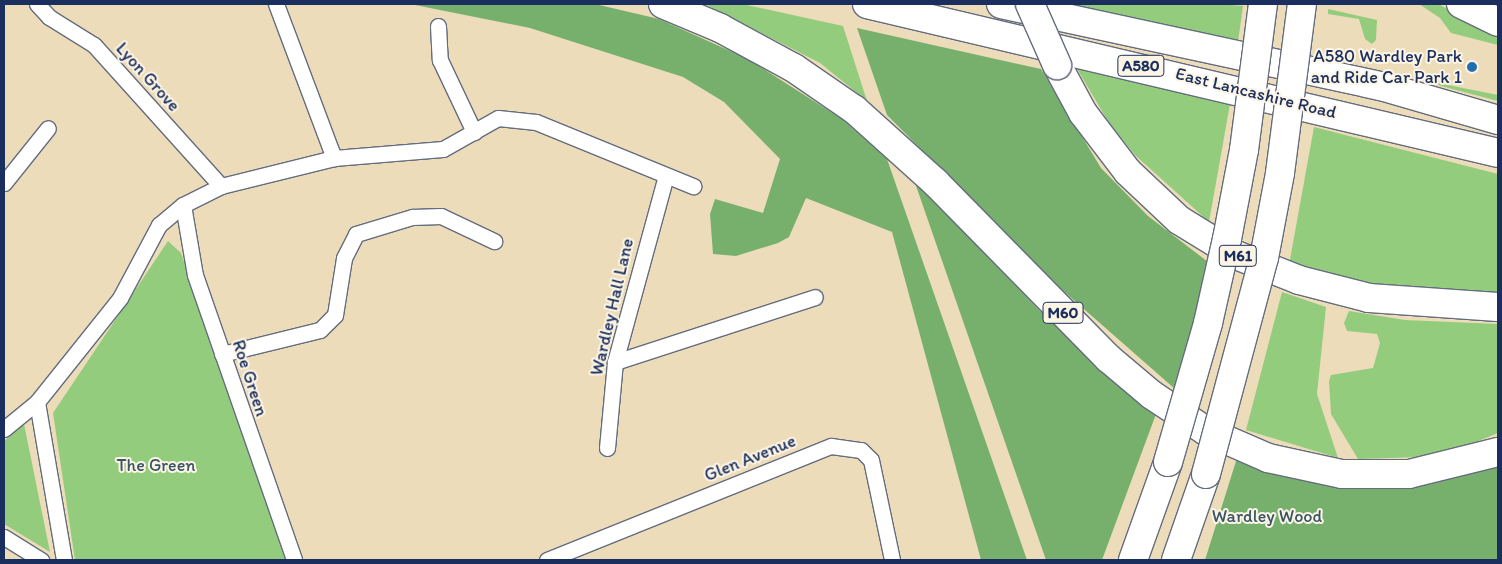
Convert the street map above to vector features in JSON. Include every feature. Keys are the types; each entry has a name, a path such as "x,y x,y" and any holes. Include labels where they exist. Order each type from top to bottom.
{"highway":[{"name":"East Lancashire Road","path":"867,4 1498,153"},
{"name":"East Lancashire Road","path":"1001,4 1381,86 1498,120"},
{"name":"M61","path":"1030,4 1057,65 1083,113 1128,172 1179,220 1236,255 1298,280 1369,298 1498,307"},
{"path":"1133,560 1168,462 1208,323 1244,150 1263,4"},
{"path":"1176,560 1206,474 1264,258 1280,173 1302,4"},
{"path":"1461,4 1498,22"},
{"name":"M60","path":"673,8 794,68 856,110 935,182 1108,358 1152,396 1206,430 1268,458 1342,474 1409,474 1498,452"}],"street":[{"name":"Lyon Grove","path":"37,4 49,17 94,46 221,186"},
{"path":"276,4 334,158"},
{"path":"438,26 440,60 474,132"},
{"path":"4,429 37,402 120,298 159,225 183,205 221,186 334,158 443,149 498,118 536,122 693,186"},
{"path":"5,177 48,128"},
{"name":"Wardley Hall Lane","path":"607,448 615,362 666,176"},
{"name":"Roe Green","path":"183,205 195,275 294,560"},
{"path":"222,354 320,330 335,315 344,258 356,234 412,217 441,216 494,241"},
{"path":"615,362 815,297"},
{"path":"37,402 64,560"},
{"name":"Glen Avenue","path":"547,560 831,446 861,450 871,460 892,560"},
{"path":"4,537 41,560"}],"green space":[{"path":"410,4 595,4 659,19 748,59 842,119 887,159 1027,560 981,560 892,232 806,198 789,237 778,243 736,256 713,254 710,214 715,199 763,213 780,159 724,102 683,77 530,28"},
{"path":"705,4 742,4 843,26 867,101 820,63"},
{"path":"1048,4 1217,4 1243,6 1237,49"},
{"path":"1419,4 1438,4 1498,34 1498,45 1451,33 1440,18"},
{"path":"1328,9 1377,20 1376,40 1372,44 1365,39 1359,19 1328,14"},
{"path":"857,28 1041,69 1101,168 1148,216 1212,265 1175,389 1052,281 887,115"},
{"path":"1076,67 1230,104 1209,222 1135,155 1109,123"},
{"path":"1433,82 1498,95 1498,101 1441,86"},
{"path":"1314,127 1498,174 1498,294 1395,288 1289,265"},
{"path":"914,180 1039,310 1156,414 1102,560 1046,560"},
{"name":"The Green","path":"168,241 181,253 289,560 75,560 53,413"},
{"path":"1282,292 1326,307 1317,394 1338,458 1246,430"},
{"path":"1349,311 1405,320 1498,324 1498,433 1464,447 1422,457 1358,459 1331,414 1329,381 1331,375 1373,368 1380,343 1377,334 1347,331 1344,323"},
{"path":"24,424 50,552 4,524 4,441"},
{"name":"Wardley Wood","path":"1237,458 1292,477 1359,488 1425,484 1498,464 1498,560 1205,560"}],"place":[{"name":"A580 Wardley Park and Ride Car Park 1","path":"1472,67"}]}
